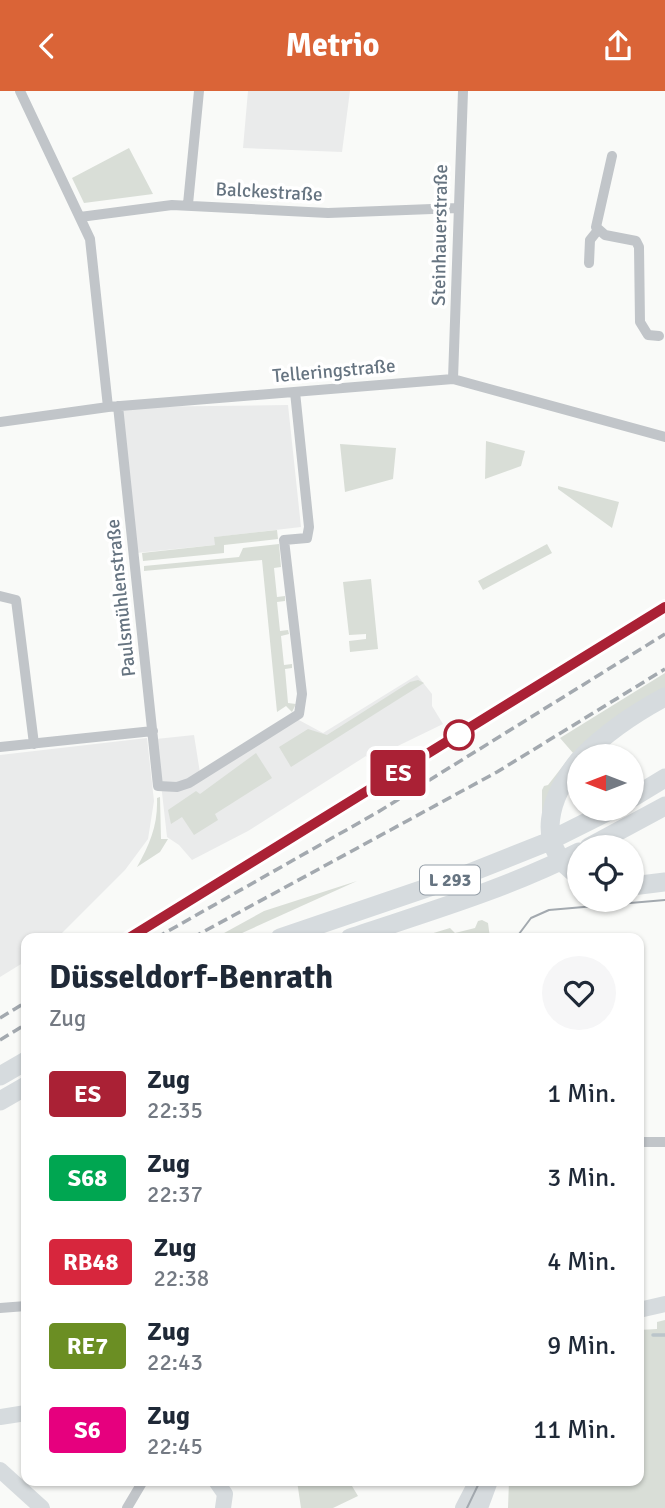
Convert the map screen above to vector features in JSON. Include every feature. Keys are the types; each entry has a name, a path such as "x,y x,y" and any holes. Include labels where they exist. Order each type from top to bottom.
{"highway":[{"path":"595,744 622,723 665,697"},
{"path":"567,776 554,799 550,818 552,840 567,866"},
{"path":"644,791 665,778"},
{"path":"611,835 665,806"},
{"name":"L 293","path":"295,933 462,876 545,843 589,821"},
{"name":"L 293","path":"364,933 470,898 567,858"},
{"path":"644,884 665,882"},
{"path":"0,1076 21,1064"},
{"path":"0,1101 21,1089"}],"main road":[{"path":"644,1309 665,1304"},
{"path":"0,1417 21,1414"},
{"path":"0,1470 42,1508"},
{"path":"463,1508 474,1486"},
{"path":"480,1508 488,1486"}],"street":[{"name":"Paulsmühlenstraße","path":"20,91 90,239 159,786 177,787 189,783 299,714 302,694 284,541 307,538 309,527 295,391"},
{"path":"188,204 199,91"},
{"name":"Steinhauerstraße","path":"453,379 463,91"},
{"path":"612,156 596,220 598,230 605,235 636,241 639,247 640,322 648,335 659,336"},
{"name":"Balckestraße","path":"80,216 188,204 328,213 458,208"},
{"path":"589,263 590,240 598,230"},
{"name":"Telleringstraße","path":"0,422 113,407 453,379 665,437"},
{"path":"0,596 16,600 34,744"},
{"path":"0,747 153,731"},
{"path":"644,1142 665,1142"},
{"path":"0,1308 21,1306"},
{"path":"127,1508 140,1486"}],"shaded area":[{"path":"248,91 350,91 342,152 243,148"},
{"path":"129,148 153,194 84,203 72,178"},
{"path":"288,405 301,527 215,537 215,545 136,553 121,412 125,407"},
{"path":"486,441 525,451 521,466 485,479"},
{"path":"340,444 396,448 393,479 345,492"},
{"path":"558,486 619,502 612,528 558,489"},
{"path":"277,530 278,539 224,545 224,553 143,561 142,553 215,545 214,537"},
{"path":"279,544 281,567 274,568 277,597 285,596 285,601 277,602 280,631 288,630 289,634 281,636 284,665 292,664 292,668 285,669 288,703 296,704 292,712 286,706 277,712 262,560 144,571 144,566 239,557 243,548"},
{"path":"547,544 552,553 483,590 478,581"},
{"path":"371,579 378,649 350,652 349,641 366,639 366,634 349,635 343,582"},
{"path":"665,673 665,693 616,722 600,744 567,746 560,738"},
{"path":"417,675 432,694 432,706 443,724 369,760 366,756 248,831 192,860 179,845 167,837 156,739 194,735 200,773 297,719 323,733"},
{"path":"418,680 424,683 291,767 279,747 308,729 327,735 410,682"},
{"path":"147,738 154,801 148,839 125,870 62,933 21,933 21,964 0,977 0,755"},
{"path":"256,753 272,778 215,814 218,820 194,835 182,817 171,824 168,810 196,791 200,794"},
{"path":"567,761 567,791 542,826 542,790"},
{"path":"160,797 161,839 168,839 160,852 137,867 152,834 157,798"},
{"path":"357,881 242,933 224,933 264,911"},
{"path":"478,921 488,923 489,933 455,933 475,928"},
{"path":"450,928 455,933 434,933"},
{"path":"665,1320 665,1508 508,1508 509,1486 644,1486 644,1330 657,1329 657,1322"},
{"path":"298,1486 352,1486 358,1496 333,1508 301,1508"}],"waterway":[{"path":"653,1335 665,1335"}],"tram line":[{"path":"520,933 531,918 549,910 665,900"},
{"path":"467,1508 478,1486"}],"railway":[{"path":"137,933 665,608"},
{"path":"165,933 378,812 665,634"},
{"path":"201,933 497,772 665,669"},
{"path":"0,1018 21,1005"},
{"path":"0,1040 21,1027"}],"train":[{"name":"ES","path":"137,933 665,607"}]}
